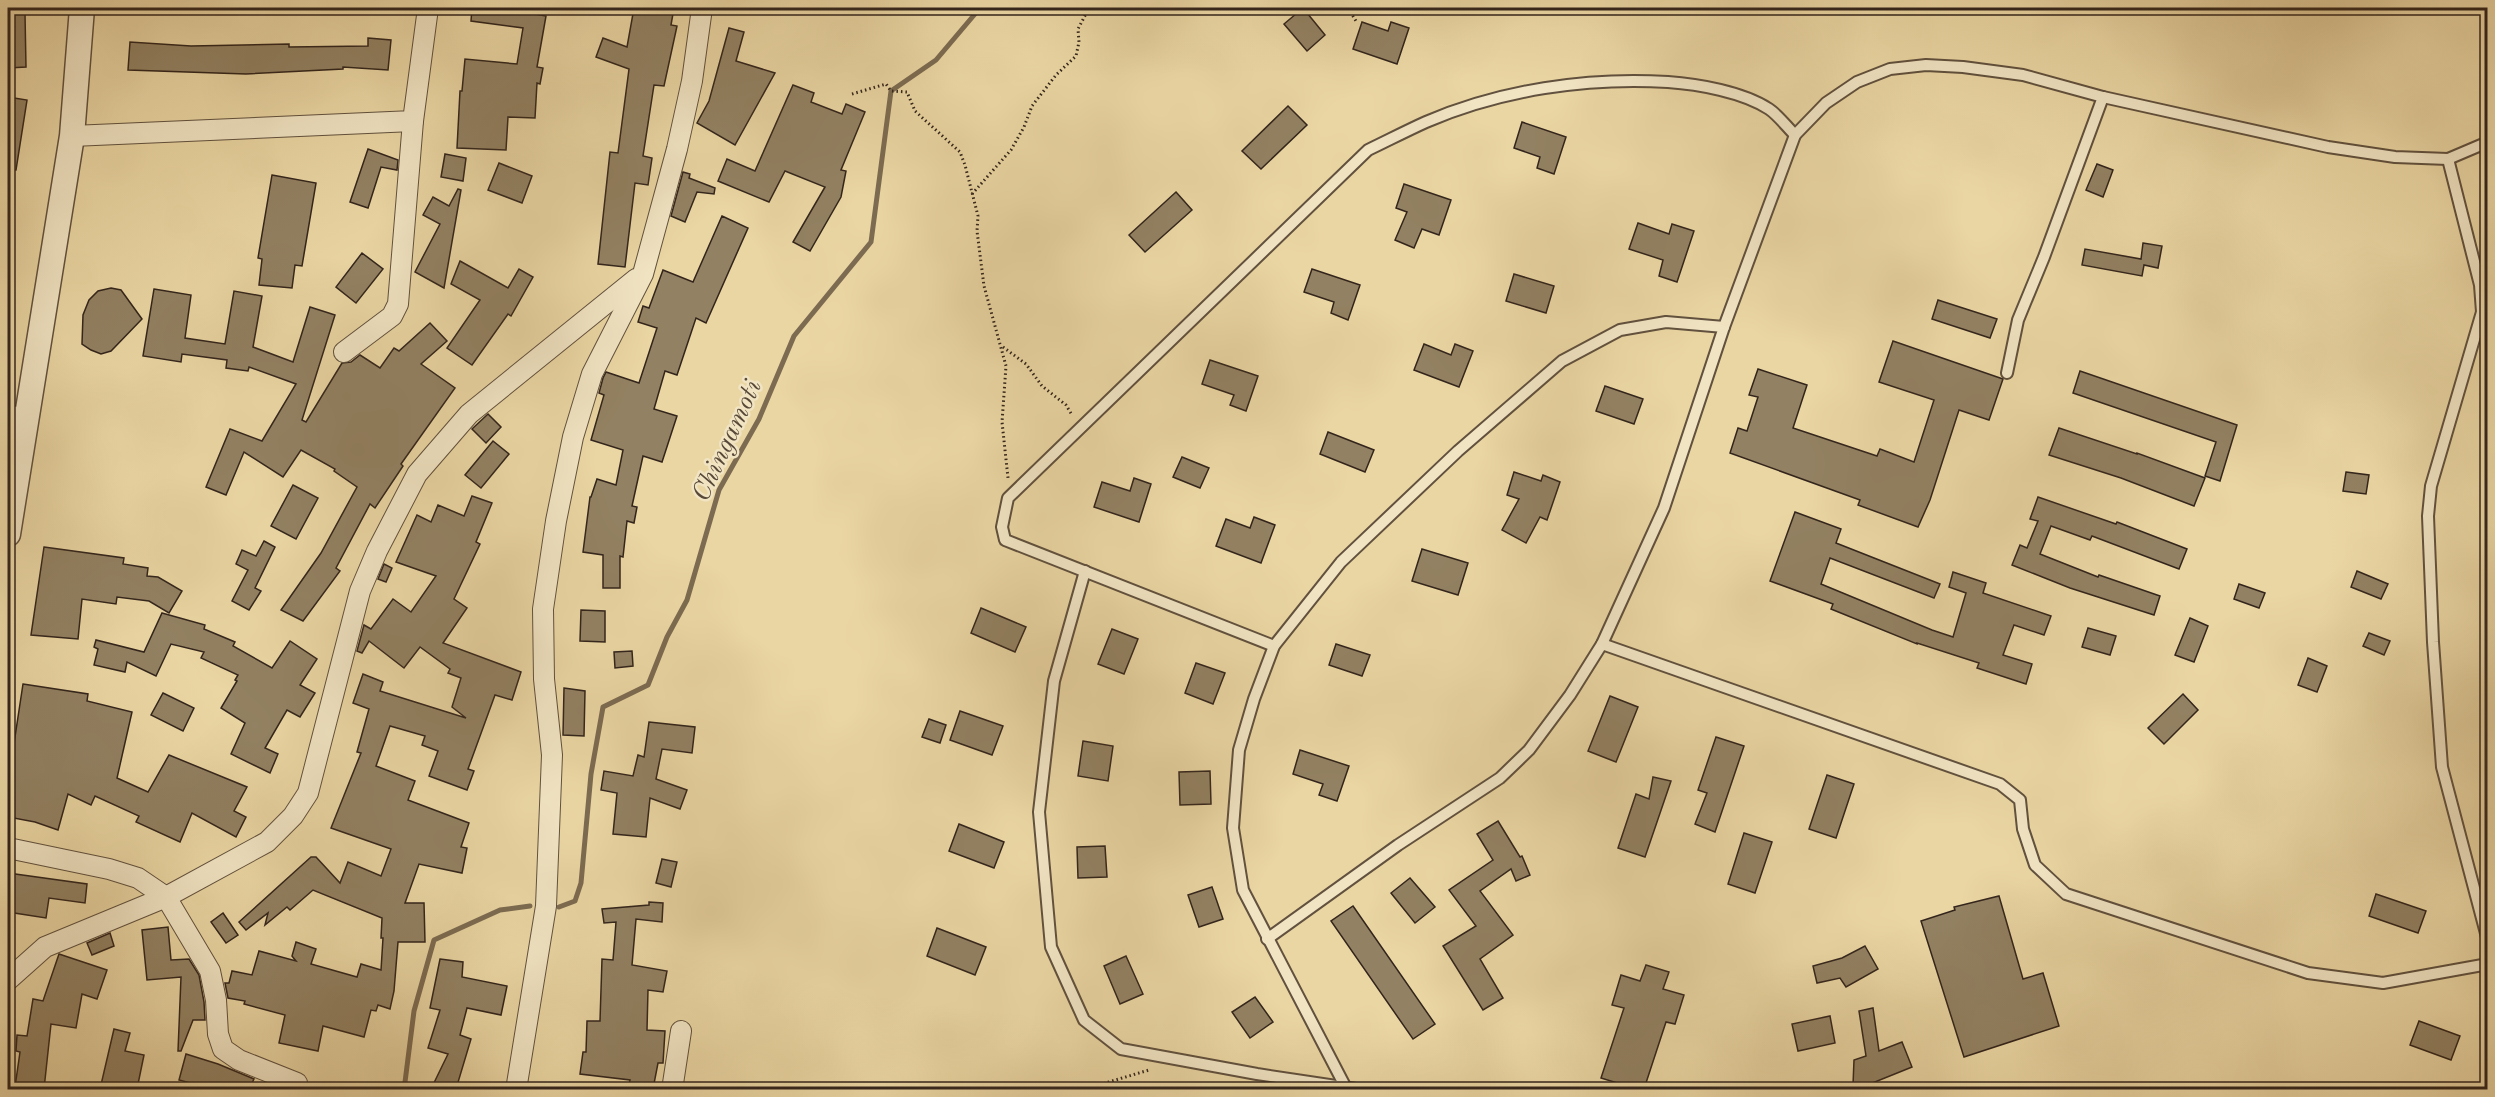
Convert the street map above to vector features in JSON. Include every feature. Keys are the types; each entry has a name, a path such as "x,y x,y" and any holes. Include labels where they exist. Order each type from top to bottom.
{"street":[{"path":"8,534 16,417 72,136 82,8"},
{"path":"344,352 392,316 398,304 413,121 429,8"},
{"path":"516,1089 546,906 552,755 544,679 543,609 556,521 573,436 592,374 643,274 680,138 692,81 702,8"},
{"path":"72,136 413,121"},
{"path":"8,980 45,947 166,897 267,842 293,816 309,793 360,591 376,551 417,474 469,414 643,274"},
{"path":"8,848 109,869 138,879 166,897 210,971 216,1000 218,1034 223,1049 239,1060 297,1083"},
{"path":"672,1089 681,1031"}],"lane":[{"path":"1267,939 1398,845 1500,778 1529,750 1602,644 1664,508 1724,327 1794,135 1826,103 1857,82 1899,68 1926,65 1963,67 2023,75 2103,97 2328,147 2395,157 2448,159 2487,142"},
{"path":"1274,646 1005,540 1002,527 1008,498 1368,150 1427,121 1480,103 1553,86 1633,80 1687,84 1724,91 1769,109 1794,135"},
{"path":"2007,373 2018,320 2044,257 2103,97"},
{"path":"2448,159 2484,286 2482,312 2431,486 2428,516 2433,642 2442,767 2487,941"},
{"path":"1346,1088 1243,890 1233,828 1239,750 1254,699 1274,646 1341,562 1458,451 1562,361 1620,330 1666,322 1724,327"},
{"path":"1085,571 1054,681 1039,812 1051,947 1084,1020 1121,1049 1363,1089"},
{"path":"1602,644 2000,784 2020,800 2023,829 2035,865 2066,894 2308,973 2383,983 2487,964"}],"path":[{"path":"972,194 1011,150 1024,127 1032,106 1056,75 1076,56 1079,42 1078,29 1089,8"},
{"path":"1348,8 1356,21"},
{"path":"852,94 886,84 891,91 906,92 915,111 960,152 978,216 977,231 984,286 1006,366 1002,422 1008,498"},
{"path":"1002,346 1026,364 1048,393 1065,405 1078,430"},
{"path":"1082,1089 1181,1060"}],"building":[{"path":"472,8 519,8 518,11 546,16 537,67 543,68 540,84 537,83 535,118 508,117 506,150 457,148 460,91 462,91 465,59 517,64 523,28 471,21"},
{"path":"634,8 674,8 671,25 677,26 664,86 654,85 643,156 652,158 648,185 635,183 625,267 598,264 610,152 618,153 629,69 596,57 603,38 627,47"},
{"path":"1303,8 1325,35 1307,51 1284,24"},
{"path":"8,14 25,14 26,67 8,68"},
{"path":"1362,22 1388,31 1391,22 1409,28 1397,64 1353,49"},
{"path":"729,28 744,32 736,61 775,73 735,145 697,123 709,101"},
{"path":"368,38 391,40 388,70 343,67 343,69 246,74 128,70 130,42 191,46 289,44 289,47 368,46"},
{"path":"793,85 814,93 811,102 842,114 846,104 865,112 841,170 846,171 841,197 810,251 793,242 825,187 785,171 769,202 718,181 727,159 755,171"},
{"path":"8,97 27,100 16,170 8,169"},
{"path":"1288,106 1307,125 1261,169 1242,151"},
{"path":"1522,122 1566,137 1554,174 1537,168 1540,157 1514,148"},
{"path":"368,149 398,160 397,170 381,167 368,208 350,202"},
{"path":"445,154 466,158 463,181 441,177"},
{"path":"499,163 532,176 522,203 488,190"},
{"path":"2097,164 2113,170 2103,197 2086,190"},
{"path":"683,172 690,174 689,178 715,188 714,194 697,192 685,222 671,216"},
{"path":"272,175 316,183 302,266 295,265 292,288 259,285 262,259 258,258"},
{"path":"1404,184 1451,200 1439,235 1422,229 1414,248 1395,240 1407,212 1396,208"},
{"path":"458,189 461,190 444,288 415,272 440,224 423,215 433,197 449,206"},
{"path":"1176,192 1192,210 1145,252 1129,235"},
{"path":"722,216 748,228 706,323 696,318 677,375 665,371 654,409 677,416 662,462 643,456 632,506 637,507 634,523 627,521 623,557 620,556 620,588 603,588 603,555 583,552 590,497 597,479 616,485 623,450 591,440 604,395 599,393 603,378 606,372 639,383 657,328 638,322 643,306 649,308 663,270 693,282"},
{"path":"1638,223 1669,234 1672,224 1694,231 1677,282 1659,276 1663,260 1629,249"},
{"path":"2143,243 2162,246 2158,268 2144,265 2142,276 2082,265 2085,249 2141,259"},
{"path":"362,253 383,269 356,303 336,287"},
{"path":"460,261 508,288 519,269 533,277 511,316 508,314 472,365 447,348 480,300 451,284"},
{"path":"1312,269 1360,285 1348,320 1331,313 1334,302 1304,292"},
{"path":"1514,274 1554,286 1546,313 1506,301"},
{"path":"111,288 121,290 142,319 111,351 101,354 82,344 83,315 89,300 98,291"},
{"path":"154,289 191,295 185,338 225,344 234,291 262,296 253,347 293,362 310,307 335,315 302,420 306,422 342,363 351,362 360,355 380,368 394,348 399,351 430,323 447,341 421,364 455,388 401,464 403,466 375,508 370,504 336,568 340,571 303,621 281,610 321,553 357,487 334,471 335,469 301,450 283,477 244,452 226,495 206,487 230,429 262,441 296,384 249,367 248,371 226,368 227,360 182,354 181,362 143,356"},
{"path":"1938,300 1997,319 1990,338 1932,319"},
{"path":"1893,341 2003,379 1989,420 1959,410 1930,500 1918,527 1858,505 1860,500 1730,453 1738,428 1747,431 1758,397 1749,395 1758,369 1807,385 1793,428 1877,456 1880,449 1914,462 1934,400 1879,382"},
{"path":"1424,344 1451,355 1455,344 1473,351 1459,387 1414,370"},
{"path":"1210,360 1258,376 1246,411 1230,405 1234,395 1202,384"},
{"path":"2080,371 2237,425 2220,481 2205,476 2216,442 2073,393"},
{"path":"1605,386 1643,399 1634,424 1596,411"},
{"path":"488,414 501,427 486,443 472,429"},
{"path":"2059,428 2205,478 2194,506 2121,478 2049,455"},
{"path":"1328,432 1374,450 1365,472 1320,454"},
{"path":"493,441 509,454 481,488 465,475"},
{"path":"1182,457 1209,468 1200,488 1173,477"},
{"path":"1514,472 1541,481 1543,475 1560,482 1547,520 1540,517 1526,543 1502,530 1519,499 1507,495"},
{"path":"2346,472 2369,475 2366,494 2343,491"},
{"path":"1134,478 1151,484 1139,522 1094,507 1102,482 1130,491"},
{"path":"293,485 318,498 296,539 271,526"},
{"path":"472,496 492,503 476,542 480,544 454,599 467,608 443,643 521,672 512,700 495,695 468,769 474,771 467,790 429,776 438,751 422,745 425,736 390,726 376,766 415,781 408,800 469,823 461,847 467,848 462,873 419,864 405,903 424,903 425,942 398,942 394,991 390,1009 378,1005 376,1011 371,1010 364,1037 323,1026 318,1051 279,1043 285,1015 244,1004 245,1001 228,998 225,983 229,983 232,971 252,975 259,951 296,961 292,956 296,942 316,949 311,964 357,977 361,964 381,970 382,918 313,890 290,910 287,907 265,925 268,913 246,930 239,922 311,857 316,857 340,883 348,862 381,876 391,849 331,828 361,753 357,752 369,709 353,703 363,674 383,682 380,691 466,718 452,707 461,678 448,673 450,669 420,647 404,668 369,641 362,653 357,651 364,625 371,629 393,599 411,612 436,576 396,562 417,515 431,522 438,505 464,516"},
{"path":"2038,497 2116,524 2117,522 2187,549 2179,569 2092,536 2090,540 2051,526 2040,554 2098,577 2099,575 2160,596 2154,615 2070,588 2012,565 2020,545 2027,548 2038,521 2030,519"},
{"path":"1795,512 1841,529 1836,543 1940,584 1934,598 1830,558 1821,584 1932,630 1953,637 1966,593 1949,587 1953,572 1986,583 1983,593 2051,616 2044,635 2014,625 2003,655 2032,664 2026,684 1977,668 1979,663 1917,644 1831,609 1833,604 1770,581"},
{"path":"1254,517 1275,525 1261,563 1216,546 1226,519 1250,528"},
{"path":"264,541 275,547 255,588 261,591 249,610 232,601 248,570 236,564 242,550 256,556"},
{"path":"44,547 124,558 123,564 148,568 147,576 158,577 182,591 169,613 149,601 117,597 116,604 82,599 78,639 31,635"},
{"path":"1422,549 1468,563 1458,595 1412,581"},
{"path":"384,564 392,568 386,582 378,579"},
{"path":"2357,571 2388,584 2381,599 2351,587"},
{"path":"2239,584 2265,593 2259,608 2234,599"},
{"path":"981,608 1026,627 1015,652 971,633"},
{"path":"581,610 605,611 605,642 580,641"},
{"path":"162,613 205,625 204,629 235,642 233,646 272,668 290,641 317,659 300,685 315,693 300,717 287,710 265,748 278,754 270,773 231,754 245,723 221,708 237,681 235,680 238,675 201,658 204,652 171,644 156,676 127,662 125,672 94,665 98,649 94,647 96,640 144,652"},
{"path":"2190,618 2208,626 2194,662 2175,655"},
{"path":"2088,628 2116,636 2110,655 2082,647"},
{"path":"1112,629 1138,639 1124,674 1098,664"},
{"path":"2369,633 2390,641 2384,655 2363,646"},
{"path":"1336,644 1370,655 1362,676 1329,665"},
{"path":"632,651 633,666 615,668 614,652"},
{"path":"2308,658 2327,666 2317,692 2298,685"},
{"path":"1196,663 1225,673 1213,704 1185,693"},
{"path":"23,684 88,694 87,701 132,712 117,778 148,792 169,755 247,787 234,811 246,817 236,837 192,813 180,842 136,822 139,816 95,796 91,805 68,794 58,830 35,822 8,817 8,783"},
{"path":"564,688 585,691 584,736 563,735"},
{"path":"163,693 194,708 183,731 151,715"},
{"path":"2183,694 2198,710 2164,744 2148,728"},
{"path":"1610,696 1638,707 1616,762 1588,751"},
{"path":"960,711 1003,726 992,755 950,740"},
{"path":"929,719 946,725 940,743 922,737"},
{"path":"649,722 695,727 692,753 662,749 656,779 687,790 680,809 650,798 646,837 613,834 617,793 601,790 604,771 633,776 638,755 644,757"},
{"path":"1716,737 1744,746 1715,832 1695,824 1707,793 1698,790"},
{"path":"1083,741 1113,746 1108,781 1078,776"},
{"path":"1300,750 1349,766 1337,801 1319,795 1323,784 1293,774"},
{"path":"1210,771 1211,804 1180,805 1179,772"},
{"path":"1827,775 1854,784 1836,838 1809,829"},
{"path":"1653,777 1671,781 1645,857 1618,848 1636,794 1649,799"},
{"path":"1498,821 1520,857 1522,856 1530,875 1516,881 1511,869 1480,891 1513,935 1480,959 1503,998 1483,1010 1443,946 1476,926 1449,890 1493,860 1477,834"},
{"path":"959,824 1004,842 994,868 949,851"},
{"path":"1744,833 1772,842 1755,893 1728,884"},
{"path":"1105,846 1107,877 1078,878 1077,847"},
{"path":"662,859 677,862 671,887 656,883"},
{"path":"8,873 87,884 85,903 49,898 46,918 8,912"},
{"path":"1410,878 1435,907 1415,923 1391,893"},
{"path":"1212,887 1223,919 1199,927 1188,895"},
{"path":"2376,894 2426,911 2418,933 2369,916"},
{"path":"1999,896 2023,979 2043,973 2059,1026 1964,1057 1921,921 1955,910 1954,907"},
{"path":"649,902 663,903 662,922 636,919 632,965 667,971 663,992 648,990 647,1030 665,1031 663,1063 658,1063 653,1089 628,1089 630,1080 580,1074 583,1052 586,1052 587,1021 600,1021 602,959 613,960 616,922 604,923 602,909 649,905"},
{"path":"1353,906 1435,1024 1413,1039 1331,921"},
{"path":"223,913 238,935 226,943 211,922"},
{"path":"168,927 171,960 189,959 199,975 204,1002 205,1020 193,1020 181,1051 178,1051 181,977 147,980 142,930"},
{"path":"937,928 986,947 975,975 927,956"},
{"path":"110,933 114,946 92,955 87,943"},
{"path":"1865,946 1878,969 1846,987 1840,978 1817,983 1813,966 1842,958"},
{"path":"59,954 107,970 97,999 82,994 76,1028 51,1024 44,1089 15,1087 20,1052 16,1051 17,1035 27,1036 33,999 43,1001"},
{"path":"1126,956 1143,994 1120,1004 1104,966"},
{"path":"440,959 463,962 462,977 507,986 501,1015 467,1008 460,1035 471,1039 456,1089 431,1089 448,1054 428,1048 440,1010 430,1008"},
{"path":"1646,965 1669,972 1663,989 1684,995 1675,1024 1666,1022 1644,1089 1626,1089 1627,1086 1601,1078 1624,1008 1612,1005 1621,975 1640,981"},
{"path":"1255,997 1273,1022 1250,1038 1232,1012"},
{"path":"1873,1008 1879,1051 1902,1042 1912,1067 1865,1086 1853,1085 1854,1060 1866,1056 1859,1011"},
{"path":"1830,1016 1835,1043 1798,1051 1792,1024"},
{"path":"2419,1021 2460,1036 2451,1060 2410,1045"},
{"path":"114,1029 130,1033 125,1051 144,1055 137,1089 100,1089"},
{"path":"186,1054 254,1079 249,1089 213,1089 179,1080"}],"waterway":[{"name":"Chingamoti","path":"559,907 575,901 581,883 591,774 603,707 648,685 667,637 687,600 719,490 759,419 794,336 871,242 891,91 936,60 980,8"},
{"name":"Chingamoti","path":"404,1090 414,1011 434,940 500,910 530,906"}]}
